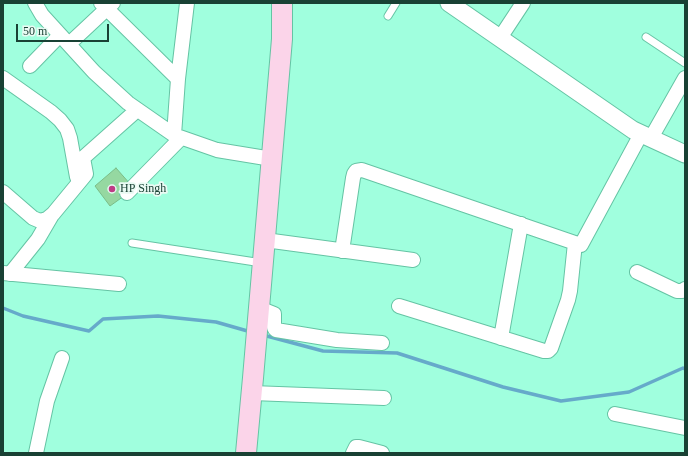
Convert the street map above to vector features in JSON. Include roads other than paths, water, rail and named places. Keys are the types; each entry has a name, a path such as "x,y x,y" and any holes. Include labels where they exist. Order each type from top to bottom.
{"main road":[{"path":"246,453 282,39 282,3"}],"street":[{"path":"35,3 42,15 94,72 137,110 177,136 217,150 272,160"},
{"path":"127,193 177,136 178,79 187,3"},
{"path":"450,3 633,130 685,154"},
{"path":"500,38 523,3"},
{"path":"30,66 107,5 178,79"},
{"path":"3,78 51,112 67,129 78,183"},
{"path":"342,250 352,178 356,171 362,170 581,245 646,136 685,78"},
{"path":"7,273 38,239 53,214 86,174 83,158 137,110"},
{"path":"3,192 37,220 40,221 47,219 53,214"},
{"path":"501,338 521,224"},
{"path":"265,240 413,260"},
{"path":"399,306 544,352 548,351 551,348 568,300 575,243"},
{"path":"637,272 678,291 685,289"},
{"path":"7,273 119,284"},
{"path":"259,310 274,314 274,329 276,330 337,340 382,343"},
{"path":"36,453 47,401 62,358"},
{"path":"253,386 384,398"},
{"path":"615,414 685,428"},
{"path":"352,453 356,447 359,447 382,453"}],"lane":[{"path":"388,16 396,3"},
{"path":"646,37 685,63"},
{"path":"132,243 263,263"}],"waterway":[{"path":"3,308 23,316 89,331 103,319 158,316 216,322 251,332"},
{"path":"263,335 323,351 397,353 503,387 561,401 629,392 683,368 685,369"}],"place":[{"name":"HP Singh","path":"112,189"}]}
